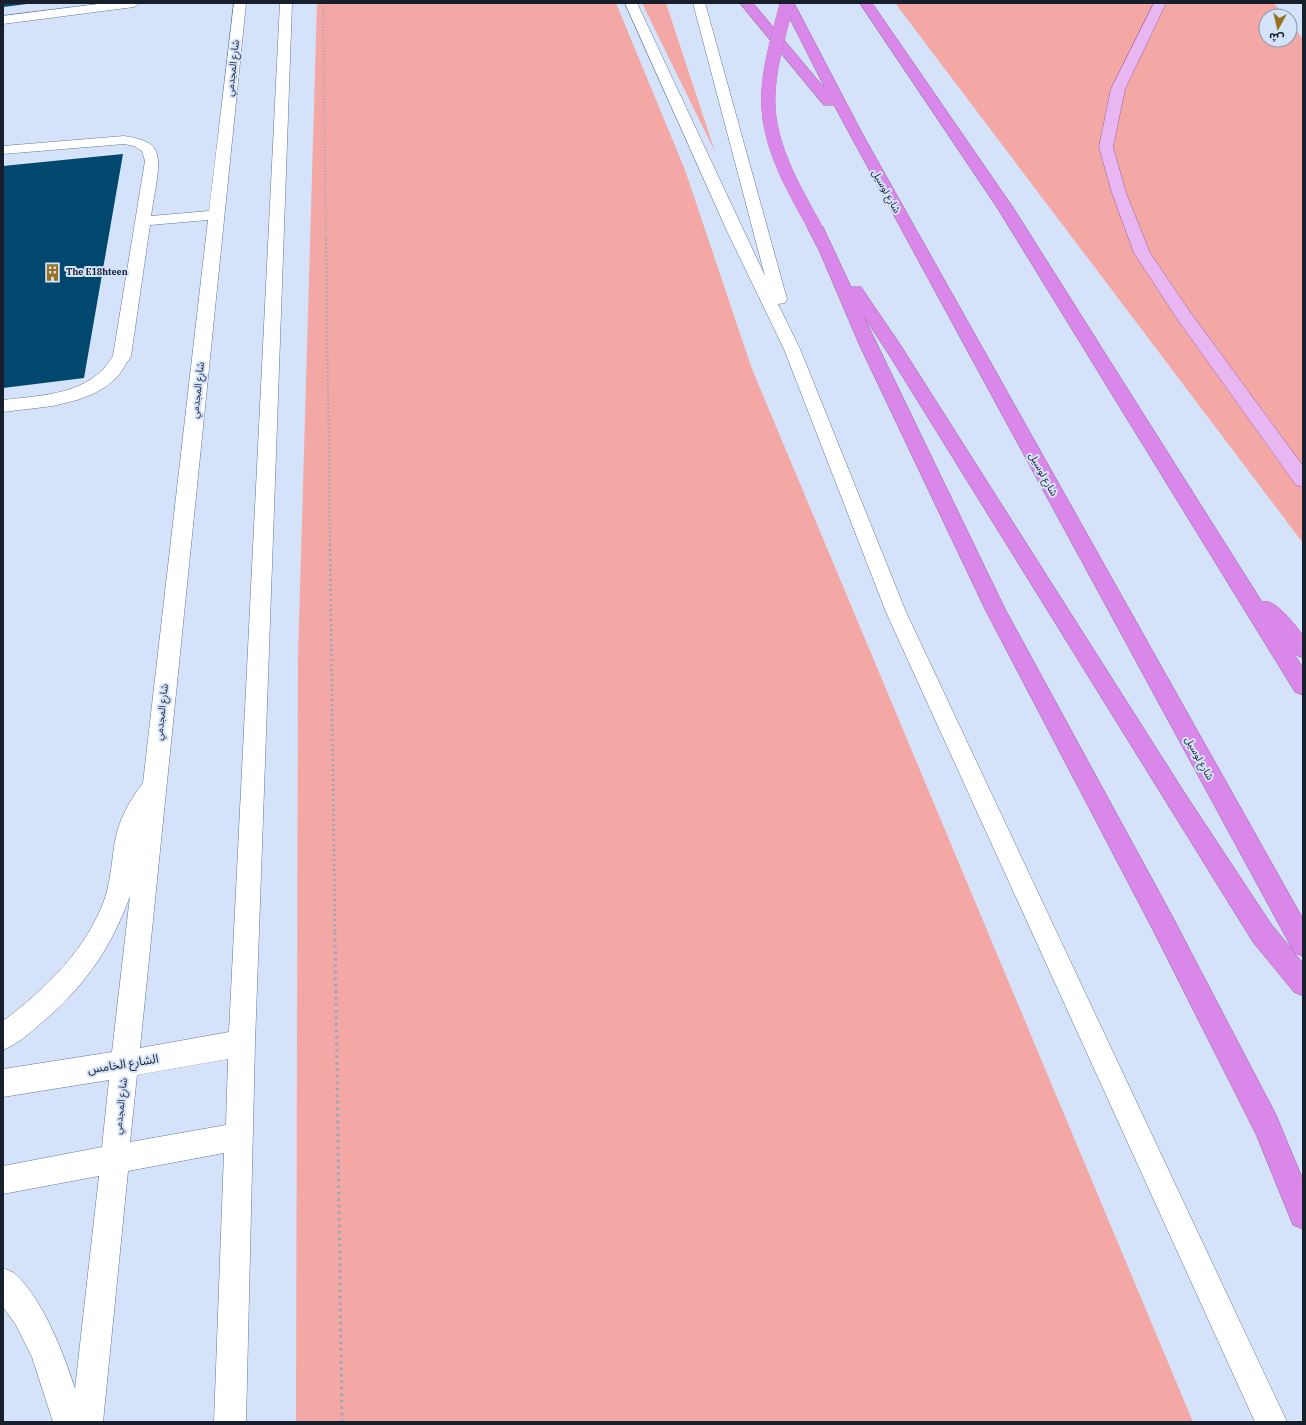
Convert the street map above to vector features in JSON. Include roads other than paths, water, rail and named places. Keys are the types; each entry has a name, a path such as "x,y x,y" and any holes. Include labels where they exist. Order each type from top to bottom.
{"highway":[{"path":"746,3 856,135"},
{"path":"787,3 770,86 769,115 776,141 798,198 827,250 871,352 993,604 1161,920 1263,1118 1303,1215"},
{"name":"شارع لوسيل","path":"787,3 856,135 1303,944"},
{"path":"866,3 1006,209 1303,686"},
{"path":"827,250 895,350 1176,800 1262,933 1303,983"},
{"path":"1228,567 1303,649"}],"main road":[{"path":"1160,3 1118,89 1106,147 1118,193 1142,253 1184,316 1303,480"}],"street":[{"path":"3,20 134,3"},
{"name":"شارع المجدمي","path":"87,1422 153,787 240,3"},
{"path":"230,1422 242,1043 286,3"},
{"path":"631,3 735,231 792,348 896,612 1271,1422"},
{"path":"700,3 792,348"},
{"path":"3,150 114,139 140,143 150,151 152,156 122,356 118,364 103,380 80,393 53,400 3,406"},
{"path":"143,220 216,215"},
{"path":"3,1037 37,1012 59,990 79,967 95,944 108,920 117,896 123,873 128,833 134,817 153,787"},
{"name":"الشارع الخامس","path":"3,1083 124,1064 242,1043"},
{"path":"3,1180 239,1136"},
{"path":"3,1283 35,1328 56,1374 69,1422"}],"place":[{"name":"The E18hteen","path":"53,272"}]}
